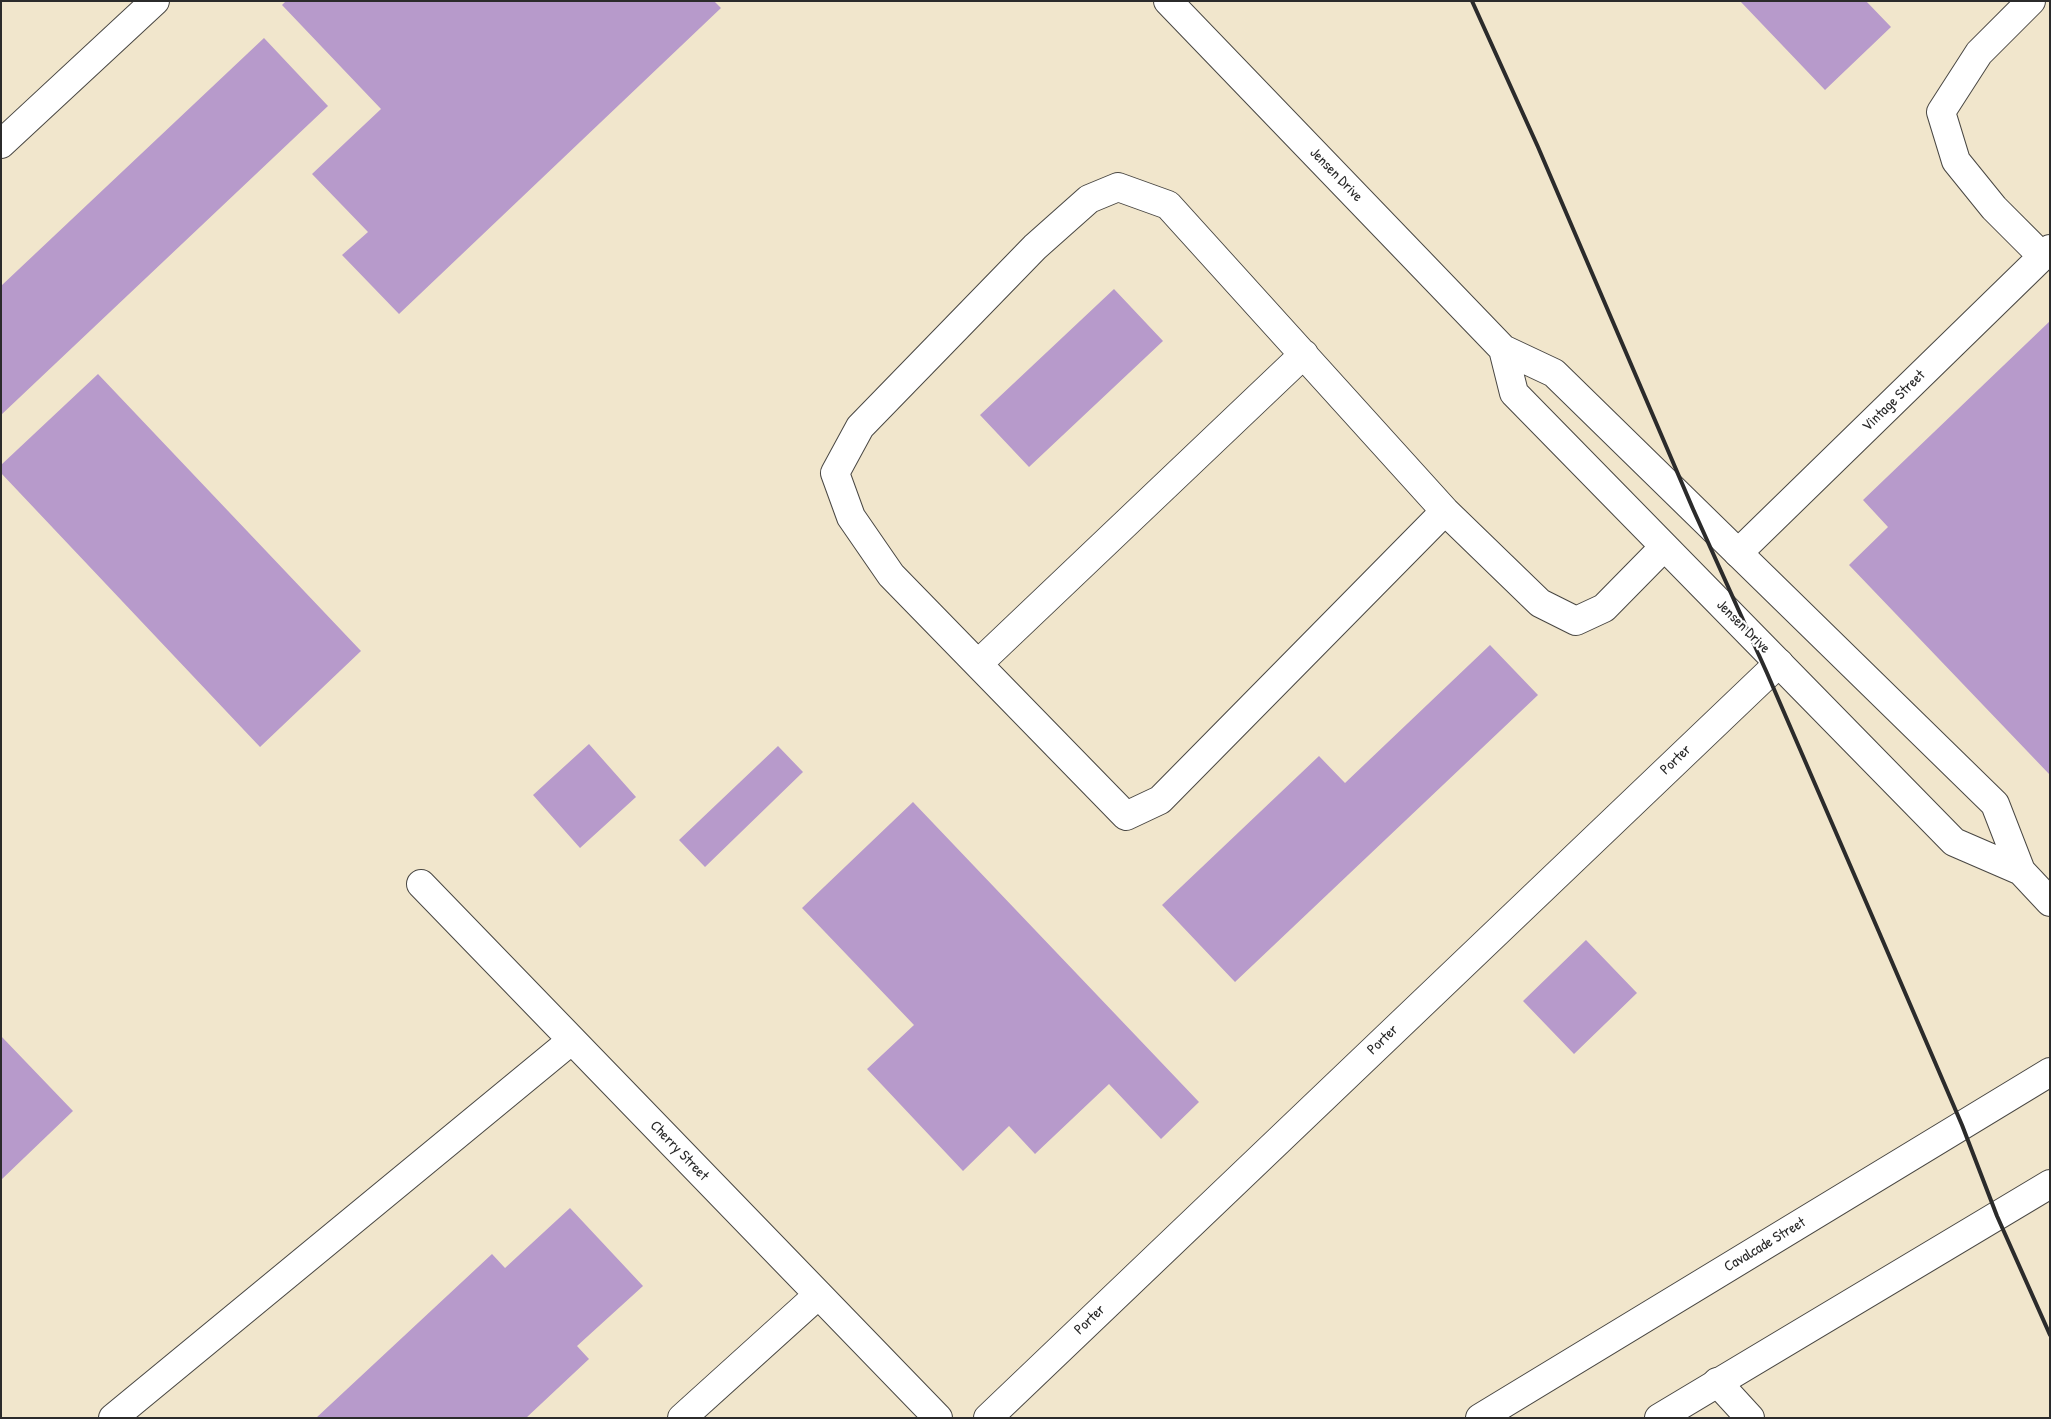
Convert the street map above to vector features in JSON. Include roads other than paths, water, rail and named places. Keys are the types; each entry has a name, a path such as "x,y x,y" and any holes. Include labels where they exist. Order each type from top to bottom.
{"main road":[{"path":"1,144 155,1"},
{"name":"Jensen Drive","path":"1168,1 1503,349 1554,373 1995,804 2021,871 2050,902"},
{"path":"2031,1 1979,53 1941,112 1956,161 1994,208 2046,252"},
{"path":"1445,511 1160,800 1126,816 891,576 851,518 835,473 860,427 1035,247 1089,199 1118,187 1168,205 1445,511 1540,603 1576,621 1604,608 1664,547"},
{"name":"Vintage Street","path":"1738,553 2046,252"},
{"name":"Jensen Drive","path":"1503,349 1514,394 1954,842 2021,871"},
{"path":"978,664 1304,354"},
{"name":"Porter","path":"988,1418 1779,663"},
{"name":"Cherry Street","path":"421,884 938,1418"},
{"path":"112,1418 572,1040"},
{"name":"Cavalcade Street","path":"1480,1418 2050,1072"},
{"path":"1659,1418 2050,1184"},
{"path":"682,1418 818,1295"},
{"path":"1717,1382 1750,1418"}],"railway":[{"path":"1472,1 1538,147 1693,509 1767,673 1962,1125 1997,1216 2050,1335"}]}
